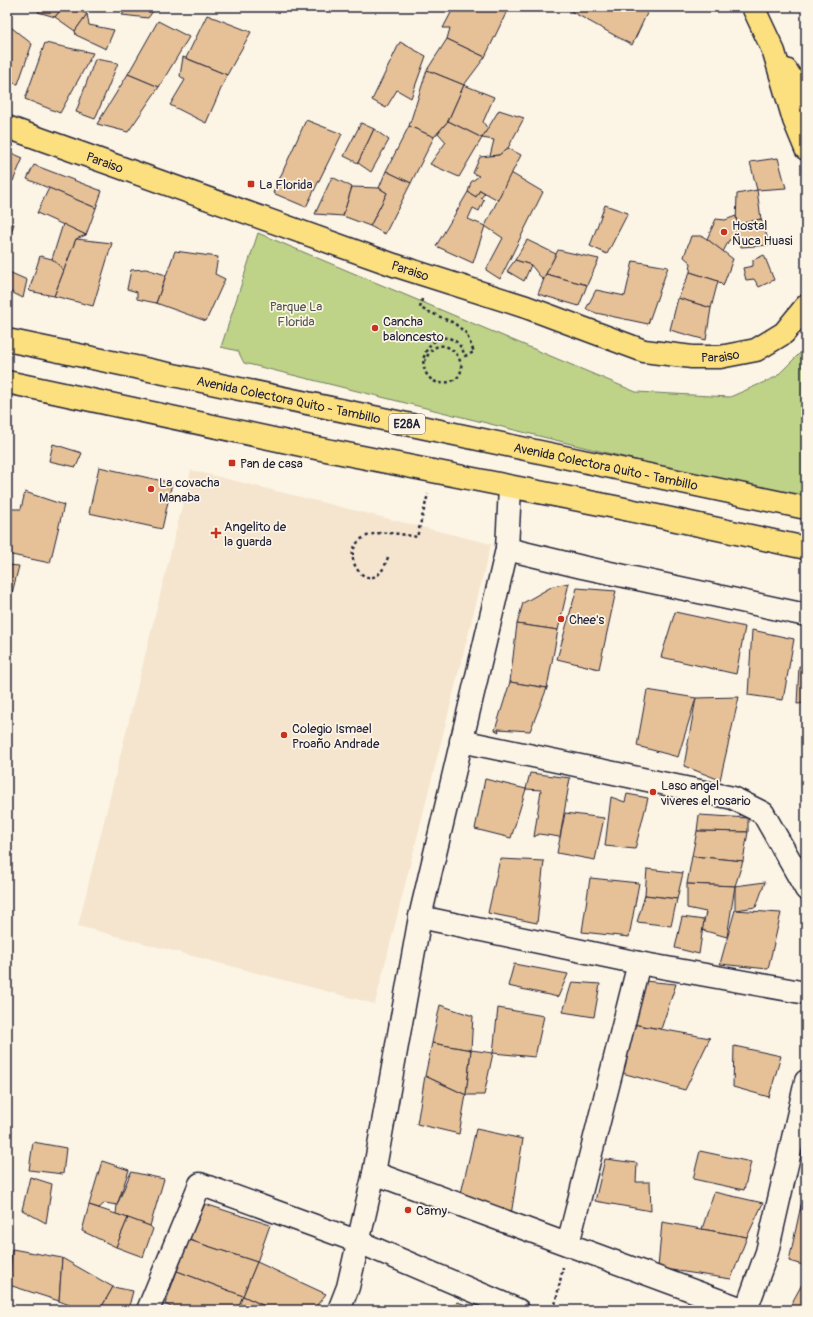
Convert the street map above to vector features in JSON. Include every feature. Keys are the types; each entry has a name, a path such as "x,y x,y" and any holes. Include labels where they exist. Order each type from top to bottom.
{"main road":[{"path":"753,7 774,52 806,101"},
{"path":"774,52 794,120 806,149"},
{"name":"Paraiso","path":"7,128 394,265 526,307 644,351 692,357 720,357 756,350 784,333 806,306"},
{"name":"Avenida Colectora Quito - Tambillo","path":"7,340 806,508"},
{"path":"7,382 306,446 620,508 806,548"}],"street":[{"path":"339,1310 348,1287 374,1173 420,917 507,549 510,487"},
{"path":"507,549 582,567 806,615"},
{"path":"461,741 733,798 763,813 806,889"},
{"path":"420,917 639,963 806,993"},
{"path":"568,1244 639,963"},
{"path":"374,1173 745,1310 766,1252 806,1081"},
{"path":"148,1310 200,1184 359,1242 518,1310"}],"path":[{"path":"425,361 428,353 436,347 446,346 454,350 460,358 461,368 457,377 449,383 440,384 435,382 431,380 425,372 424,362 426,351 432,342 442,337 453,338 462,346 465,356 474,352 466,333 454,323 420,308 422,296 430,299"},
{"path":"388,557 381,572 375,576 367,577 362,574 356,570 352,562 353,553 356,546 370,535 381,533 417,537 434,472"},
{"path":"554,1310 568,1244"}],"shaded area":[{"name":"Colegio Ismael Proaño Andrade","path":"191,470 491,544 375,1004 78,926"}],"green space":[{"name":"Parque La Florida","path":"258,233 636,392 730,397 776,377 806,347 806,501 244,363 238,351 221,347"}],"building":[{"path":"40,7 63,7 55,17 38,12"},
{"path":"63,7 70,7 87,14 75,31 55,17"},
{"path":"127,7 156,7 148,18 122,15"},
{"path":"454,7 509,7 485,57 447,39 450,28 443,28"},
{"path":"568,7 650,7 632,45 567,9"},
{"path":"87,14 89,25 114,30 106,49 76,35 75,31"},
{"path":"207,15 251,32 227,75 186,58"},
{"path":"158,21 189,37 159,87 128,74"},
{"path":"7,24 32,44 18,84 7,82"},
{"path":"447,39 485,57 464,85 427,70"},
{"path":"400,42 426,56 411,98 397,90 386,108 372,100"},
{"path":"45,43 93,53 60,113 25,99"},
{"path":"183,57 227,75 206,123 170,105 185,80 180,76"},
{"path":"95,59 118,63 95,119 76,112"},
{"path":"427,70 464,85 448,121 434,137 409,126"},
{"path":"128,74 159,87 128,132 97,124"},
{"path":"464,85 494,97 483,122 488,129 482,138 448,121"},
{"path":"499,110 524,118 508,148 499,155 490,156 494,140 482,138"},
{"path":"306,120 342,134 306,207 273,193"},
{"path":"448,121 482,138 459,177 430,164 446,142 438,133"},
{"path":"361,123 374,129 358,163 344,156"},
{"path":"409,126 434,137 411,183 386,171"},
{"path":"374,129 389,140 371,172 358,163"},
{"path":"508,148 521,155 498,200 480,190 476,197 468,192 471,182 479,176 473,173 480,157 499,155"},
{"path":"7,151 23,158 13,181 7,177"},
{"path":"778,158 786,188 757,190 750,162"},
{"path":"34,165 102,191 96,208 27,179"},
{"path":"386,171 411,183 385,234 370,226 387,193 379,188"},
{"path":"511,173 543,192 500,279 486,270 503,238 485,226"},
{"path":"332,177 352,187 343,216 315,214"},
{"path":"352,187 379,188 387,193 370,226 343,216"},
{"path":"49,188 96,208 86,235 37,213"},
{"path":"480,190 485,193 481,198 484,200 479,211 473,208 468,219 485,226 473,263 436,246 468,192 476,197"},
{"path":"757,190 761,219 736,225 737,194"},
{"path":"605,205 628,213 607,254 590,246"},
{"name":"Hostal Ñuca Huasi","path":"736,216 739,239 729,240 723,252 707,239 716,219 725,220"},
{"path":"761,219 770,245 741,247 736,225"},
{"path":"7,223 14,224 7,245"},
{"path":"63,224 86,235 76,239 64,270 52,259"},
{"path":"691,236 702,236 733,259 723,286 718,281 690,272 691,263 684,257"},
{"path":"76,239 112,243 93,306 54,296"},
{"path":"527,240 556,254 543,280 531,265 515,260"},
{"path":"558,250 599,259 587,285 546,274"},
{"path":"175,251 218,257 215,274 225,279 206,321 156,303"},
{"path":"764,255 774,280 759,287 754,279 746,280 743,268 753,266 753,260"},
{"path":"40,256 52,259 64,270 54,296 29,291"},
{"path":"515,260 531,265 524,281 507,271"},
{"path":"633,261 668,267 648,324 596,313 586,309 596,290 625,296"},
{"path":"146,269 166,275 156,303 137,299 137,292 127,289 131,270"},
{"path":"9,272 27,280 23,298 7,290"},
{"path":"690,272 718,281 711,308 678,298"},
{"path":"546,274 587,285 579,306 538,294"},
{"path":"678,298 711,308 706,340 670,330"},
{"path":"53,444 82,453 76,467 49,461"},
{"path":"99,467 172,483 162,529 89,513"},
{"path":"25,492 64,505 50,563 7,554 7,521 10,509 21,509"},
{"path":"7,565 19,566 10,601 7,600"},
{"path":"569,583 558,630 517,624 523,603 553,586"},
{"path":"577,588 616,591 599,669 557,659"},
{"path":"675,612 745,627 736,674 661,657"},
{"path":"517,624 558,630 547,688 510,682"},
{"path":"752,630 794,639 783,700 748,695"},
{"path":"799,666 806,667 806,703 797,704"},
{"path":"510,682 547,688 530,731 498,729 499,732 495,730"},
{"path":"647,690 696,698 678,757 637,746"},
{"path":"739,697 720,780 684,766 696,698"},
{"path":"530,773 570,778 560,837 539,834 534,837 541,790 526,789"},
{"path":"485,779 526,789 511,838 475,829"},
{"path":"627,794 648,798 635,849 605,846 611,797 625,802"},
{"path":"565,813 604,818 595,860 557,853"},
{"path":"699,815 748,818 748,832 697,831"},
{"path":"697,831 748,832 743,861 692,856"},
{"path":"692,856 743,861 735,886 687,884"},
{"path":"500,859 544,861 537,923 488,913"},
{"path":"647,869 683,873 677,899 645,895"},
{"path":"590,878 639,883 629,937 582,932"},
{"path":"765,882 756,907 735,910 735,886"},
{"path":"687,884 735,886 727,937 702,930 706,912 687,908"},
{"path":"645,895 677,899 671,926 637,922"},
{"path":"735,910 781,913 768,969 720,964"},
{"path":"682,917 704,920 699,954 675,948"},
{"path":"514,964 568,974 558,997 508,986"},
{"path":"644,981 676,984 661,1029 632,1024"},
{"path":"572,982 600,984 594,1017 563,1012"},
{"path":"440,1005 473,1016 471,1050 432,1043"},
{"path":"498,1008 544,1016 535,1057 493,1053"},
{"path":"632,1024 710,1038 685,1090 622,1073"},
{"path":"432,1043 471,1050 466,1095 425,1076"},
{"path":"734,1046 781,1056 769,1097 733,1087"},
{"path":"471,1050 493,1053 484,1095 466,1095"},
{"path":"425,1076 466,1095 459,1134 417,1124"},
{"path":"476,1129 523,1139 511,1215 459,1202"},
{"path":"33,1142 66,1148 63,1174 29,1170"},
{"path":"700,1151 751,1162 744,1190 693,1179"},
{"path":"605,1159 637,1163 636,1182 650,1182 651,1211 595,1201"},
{"path":"102,1161 129,1170 117,1205 105,1203 99,1208 89,1205"},
{"path":"131,1172 164,1179 150,1226 116,1214 117,1205"},
{"path":"30,1177 52,1184 46,1223 22,1210"},
{"path":"806,1181 806,1211 800,1210"},
{"path":"714,1192 763,1203 747,1237 702,1229"},
{"path":"205,1204 270,1225 257,1262 189,1240"},
{"path":"89,1205 128,1218 116,1247 82,1231"},
{"path":"800,1210 806,1211 806,1266 789,1261"},
{"path":"128,1218 150,1226 153,1229 143,1257 116,1247"},
{"path":"662,1222 747,1237 731,1279 658,1268"},
{"path":"189,1240 257,1262 243,1296 177,1271"},
{"path":"12,1249 62,1258 59,1301 9,1285"},
{"path":"62,1258 113,1287 100,1310 82,1310 59,1301"},
{"path":"257,1262 326,1294 313,1310 273,1310 243,1296"},
{"path":"177,1271 243,1296 237,1310 177,1310 165,1304"},
{"path":"806,1277 806,1310 788,1310"},
{"path":"113,1287 133,1291 128,1310 100,1310"},
{"path":"243,1296 273,1310 237,1310"},
{"path":"458,1302 479,1310 450,1310"},
{"path":"373,1307 408,1310 372,1310"}],"place":[{"name":"La Florida","path":"251,184"},
{"name":"Hostal Ñuca Huasi","path":"724,232"},
{"name":"Cancha baloncesto","path":"375,328"},
{"name":"Pan de casa","path":"232,463"},
{"name":"La covacha Manaba","path":"151,489"},
{"name":"Angelito de la guarda","path":"216,533"},
{"name":"Chee's","path":"561,619"},
{"name":"Colegio Ismael Proaño Andrade","path":"284,735"},
{"name":"Laso angel viveres el rosario","path":"653,792"},
{"name":"Camy","path":"408,1210"}]}
